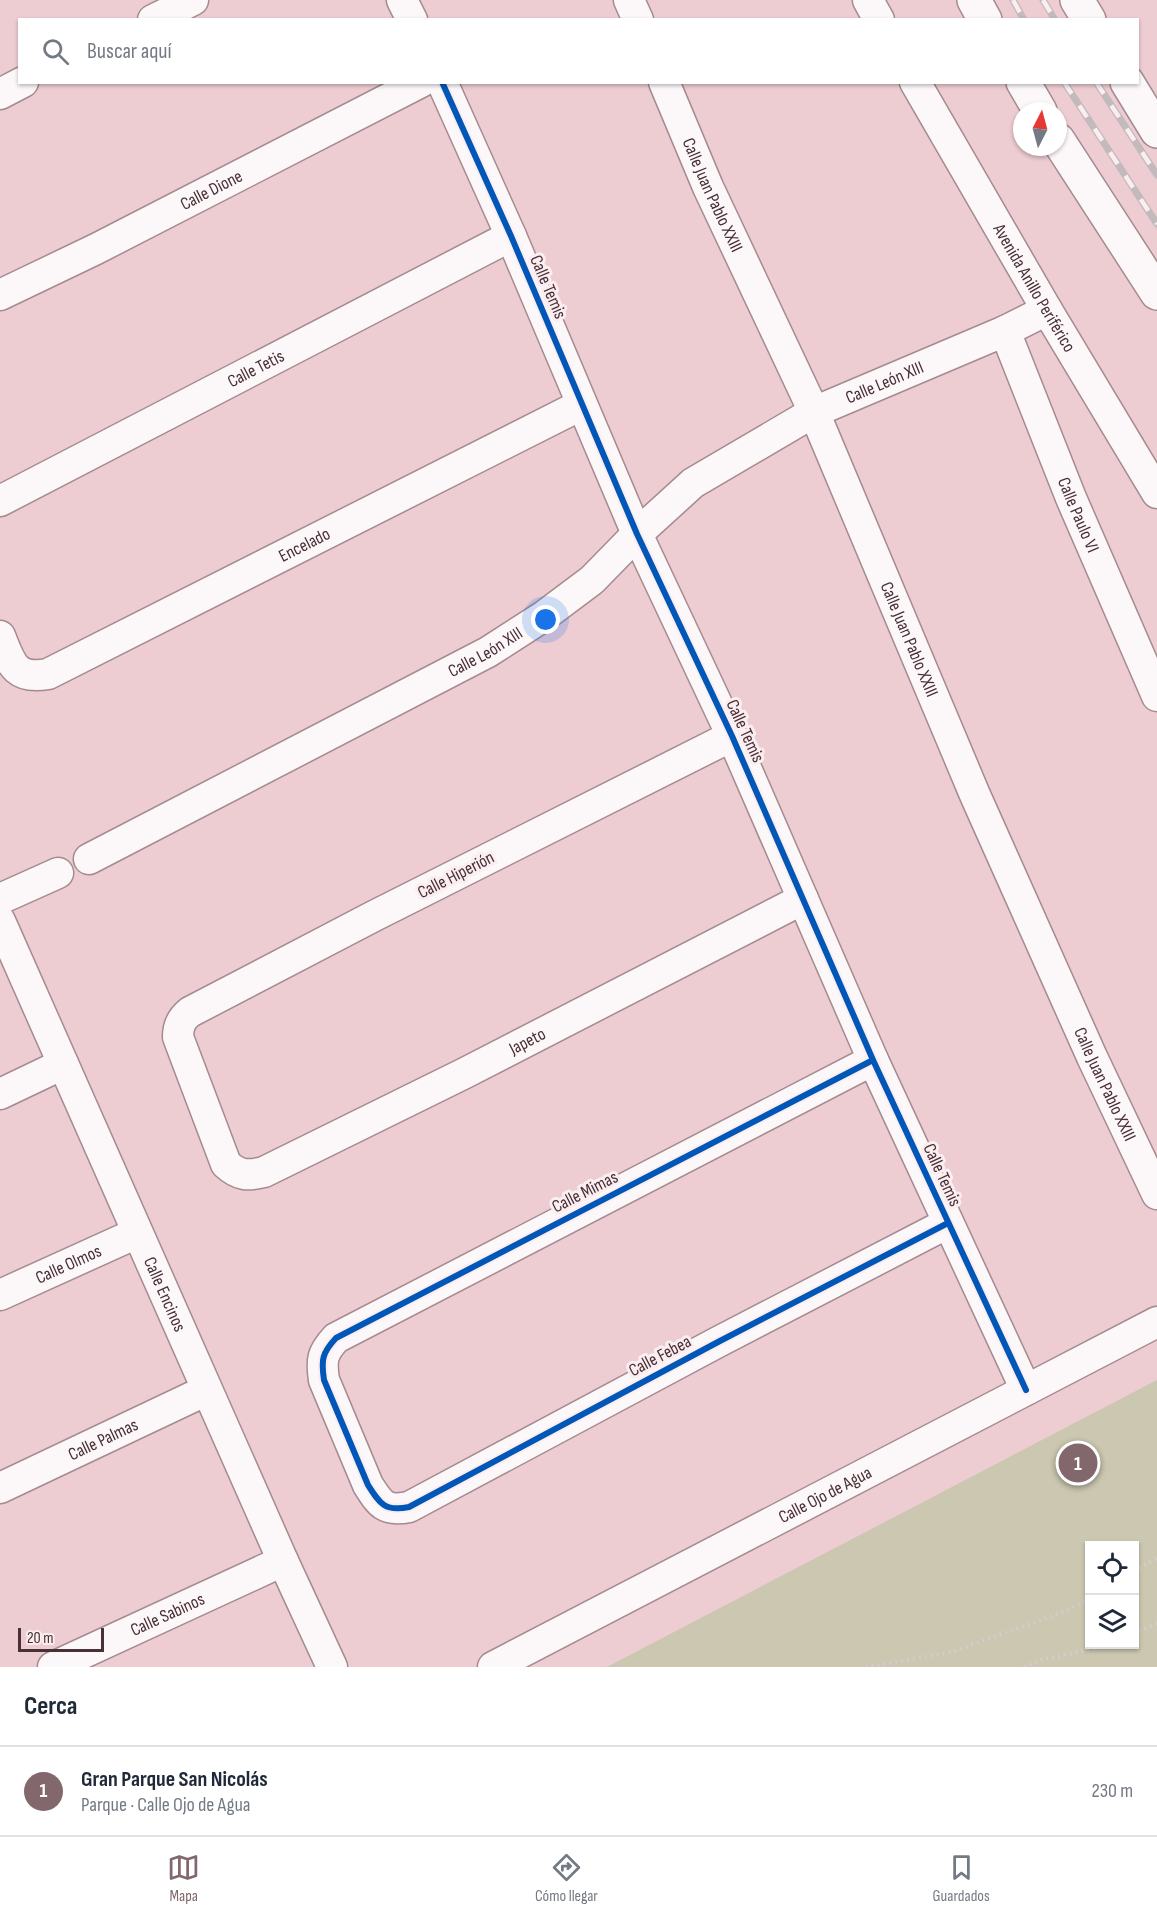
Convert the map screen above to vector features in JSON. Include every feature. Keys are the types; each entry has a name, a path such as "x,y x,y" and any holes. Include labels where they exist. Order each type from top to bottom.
{"main road":[{"path":"974,0 984,18"},
{"path":"1077,0 1088,18"},
{"path":"1024,84 1035,102"},
{"path":"1128,84 1157,131"},
{"path":"1067,154 1157,293"}],"street":[{"path":"157,18 193,0"},
{"path":"402,0 411,18"},
{"path":"629,0 637,18"},
{"path":"867,0 878,18"},
{"path":"0,93 19,84"},
{"name":"Calle Dione","path":"0,295 96,249 417,84"},
{"name":"Calle Temis","path":"443,84 511,236 637,534 732,736 873,1060 1026,1390"},
{"name":"Calle Juan Pablo XXIII","path":"665,84 708,187 814,412 975,795 1092,1057 1157,1194"},
{"name":"Avenida Anillo Periférico","path":"916,84 1047,310 1157,493"},
{"name":"Calle Tetis","path":"0,501 511,236"},
{"name":"Calle León XIII","path":"89,859 488,652 544,616 592,580 637,534 693,483 814,412 1005,331 1047,310"},
{"name":"Calle Paulo VI","path":"1005,331 1071,498 1157,696"},
{"name":"Encelado","path":"0,636 17,670 26,675 48,674 581,405"},
{"name":"Calle Hiperión","path":"248,1176 236,1172 226,1164 178,1037 178,1028 182,1018 354,927 732,736"},
{"path":"0,899 58,873"},
{"name":"Japeto","path":"248,1176 264,1172 454,1078 803,898"},
{"name":"Calle Encinos","path":"0,921 332,1667"},
{"name":"Calle Mimas","path":"387,1508 377,1500 368,1485 324,1380 322,1363 326,1349 336,1338 873,1060"},
{"path":"0,1094 63,1064"},
{"name":"Calle Febea","path":"387,1508 397,1510 409,1507 718,1342 948,1223"},
{"name":"Calle Olmos","path":"0,1295 137,1233"},
{"name":"Calle Ojo de Agua","path":"493,1667 1157,1322"},
{"name":"Calle Palmas","path":"0,1488 207,1390"},
{"name":"Calle Sabinos","path":"53,1667 283,1561"}],"path":[{"path":"1139,1568 1157,1558"},
{"path":"866,1667 952,1652 1069,1610 1085,1600"},
{"path":"1139,1632 1157,1623"},
{"path":"1024,1667 1041,1660 1091,1649"}],"shaded area":[{"path":"1157,1380 1157,1667 607,1667"}],"railway":[{"path":"1013,0 1023,18"},
{"path":"1043,0 1054,18"},
{"path":"1065,84 1157,224"},
{"path":"1097,84 1157,175"}],"cycle path":[{"path":"443,84 511,236 637,534 732,736 873,1060 1026,1390"},
{"path":"873,1060 336,1338 324,1357 324,1380 368,1485 384,1505 394,1508 409,1507 718,1342 948,1223"}],"place":[{"name":"Gran Parque San Nicolás","path":"1078,1463"}]}
